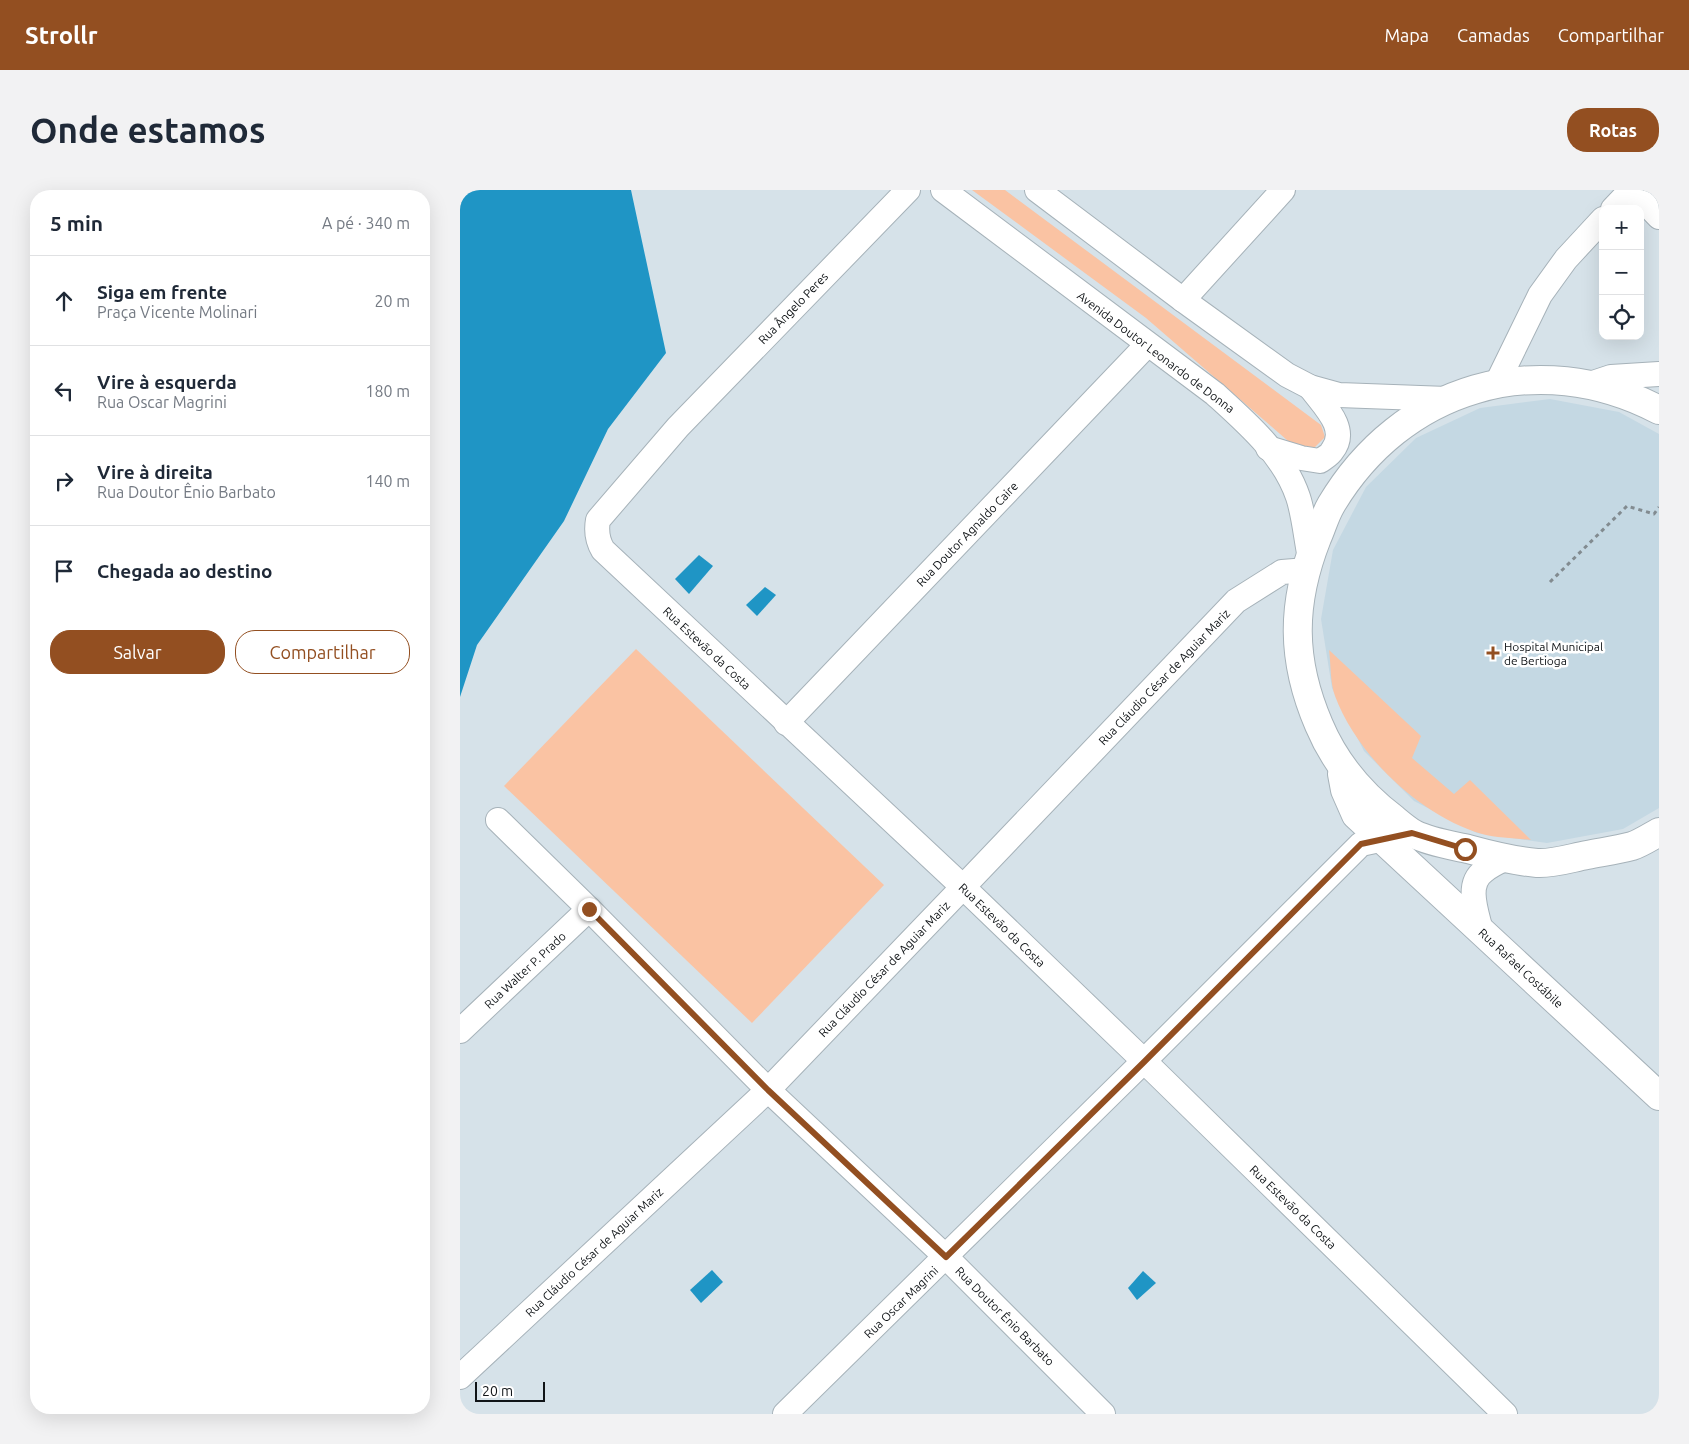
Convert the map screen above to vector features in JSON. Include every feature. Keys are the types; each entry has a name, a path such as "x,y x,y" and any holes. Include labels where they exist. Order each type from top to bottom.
{"street":[{"name":"Rua Ângelo Peres","path":"678,427 908,190"},
{"name":"Avenida Doutor Leonardo de Donna","path":"943,190 1147,345 1215,394 1246,422 1285,470 1298,498 1308,564"},
{"path":"1037,190 1183,300 1287,375 1310,387 1339,395 1447,399"},
{"path":"1183,300 1283,190"},
{"path":"1617,205 1632,190 1659,217"},
{"path":"1497,384 1540,295 1566,259 1599,223"},
{"name":"Rua Doutor Agnaldo Caire","path":"786,722 1147,345"},
{"path":"1590,384 1611,377 1659,374"},
{"path":"1659,410 1635,397 1590,384 1559,380 1528,380 1497,384 1472,390 1447,399 1400,426 1360,463 1330,507 1308,564 1299,602 1297,632 1302,678 1308,699 1327,742 1341,766 1381,810 1412,833 1504,858 1539,863 1634,845 1659,832"},
{"path":"1268,448 1301,458 1320,461 1332,452 1338,439 1337,424 1310,387"},
{"name":"Rua Estevão da Costa","path":"678,427 598,520 596,527 598,540 603,550 963,888 1506,1414"},
{"name":"Rua Cláudio César de Aguiar Mariz","path":"460,1377 768,1090 1236,601 1282,572 1308,564"},
{"name":"Rua Rafael Costábile","path":"1341,766 1346,790 1356,815 1659,1096"},
{"name":"Rua Doutor Ênio Barbato","path":"498,820 768,1090 946,1257 1103,1414"},
{"name":"Rua Oscar Magrini","path":"785,1414 1144,1062 1361,844 1412,833"},
{"path":"1481,931 1474,896 1475,882 1482,871 1504,858"},
{"name":"Rua Walter P. Prado","path":"460,1031 589,909"}],"path":[{"path":"1550,582 1627,506 1654,514 1659,507"}],"shaded area":[{"path":"972,190 1005,190 1321,425 1325,437 1312,450 1295,447 1146,318"},
{"name":"Hospital Municipal de Bertioga","path":"1550,399 1619,412 1659,434 1659,808 1623,829 1547,843 1477,833 1414,801 1364,751 1332,688 1321,619 1333,550 1366,487 1416,438 1480,408"},
{"path":"636,649 884,885 752,1023 504,786"},
{"path":"1329,650 1421,736 1412,758 1454,794 1470,780 1531,840 1482,834 1459,825 1436,813 1414,798 1394,780 1375,761 1345,718 1333,691"}],"water":[{"path":"460,190 631,190 666,353 608,429 564,521 477,645 460,697"},
{"path":"699,555 713,566 689,594 675,579"},
{"path":"765,587 776,595 757,616 746,605"},
{"path":"712,1270 723,1282 701,1303 690,1290"},
{"path":"1143,1271 1156,1283 1137,1300 1128,1288"}],"place":[{"name":"Hospital Municipal de Bertioga","path":"1493,653"}],"route":[{"path":"589,909 768,1090 946,1257 1361,844 1412,833 1465,849"}]}
